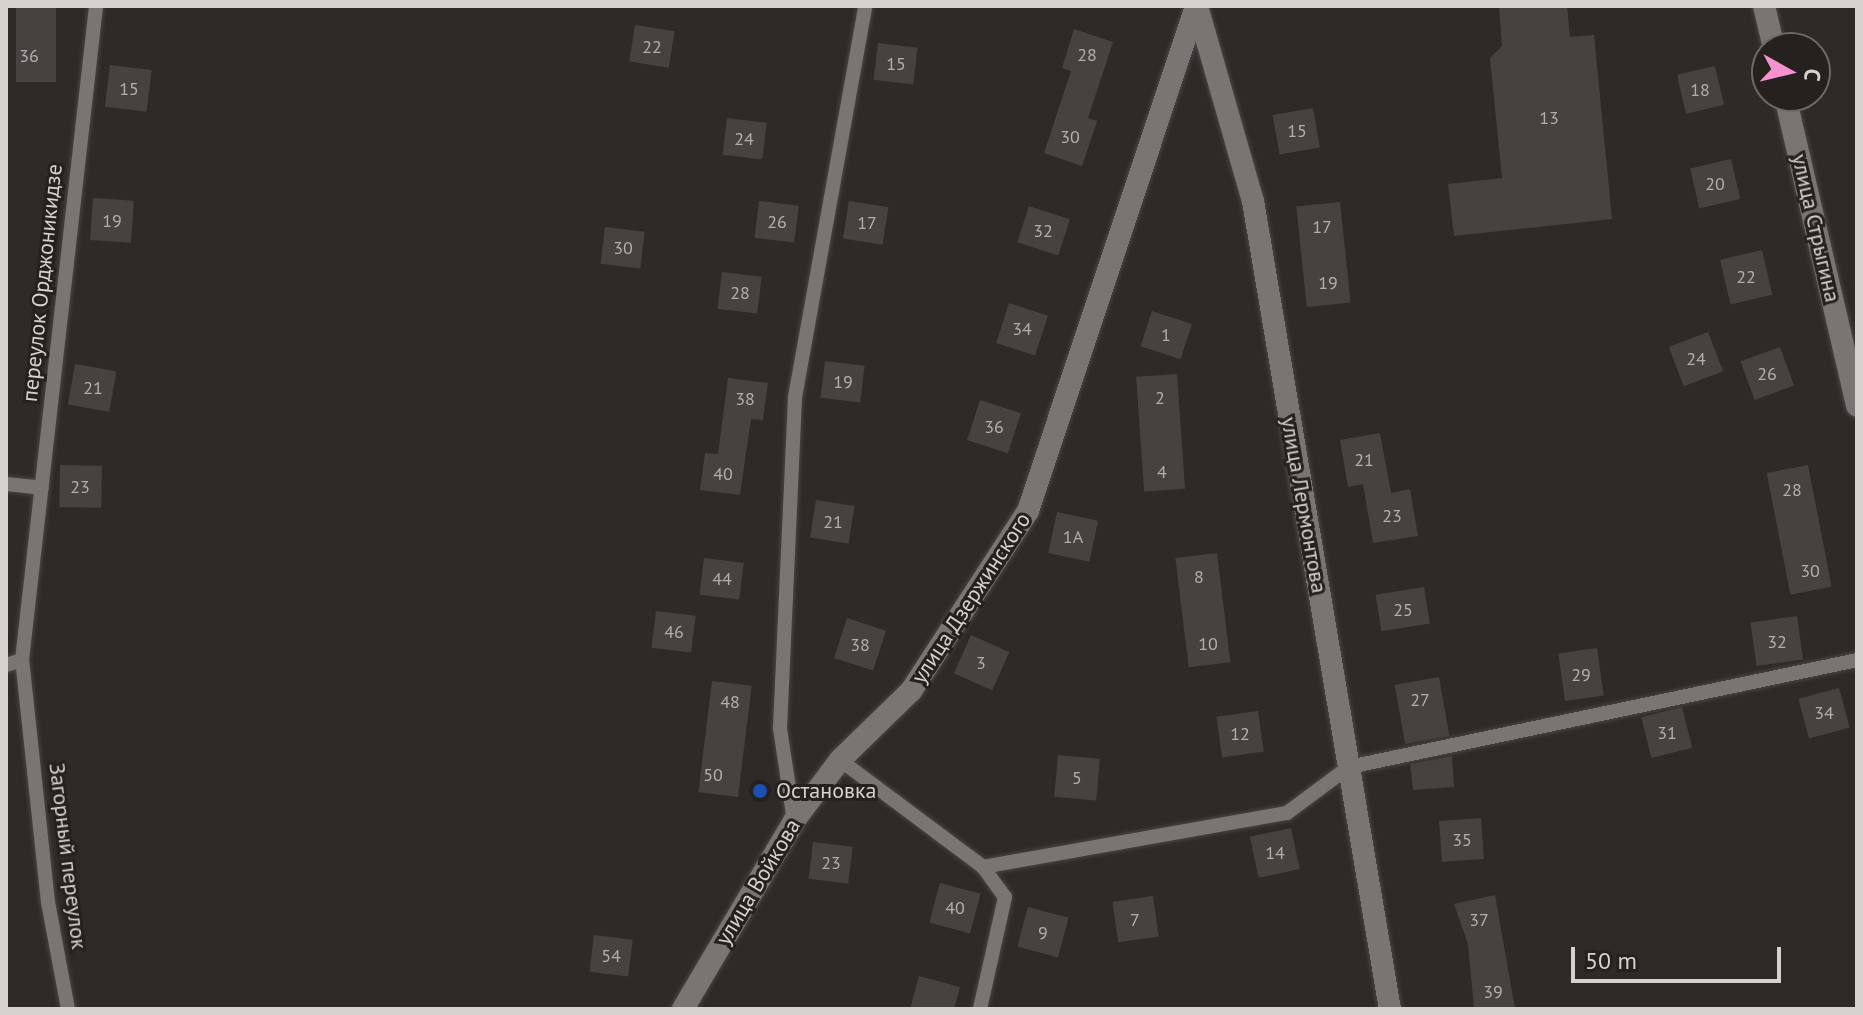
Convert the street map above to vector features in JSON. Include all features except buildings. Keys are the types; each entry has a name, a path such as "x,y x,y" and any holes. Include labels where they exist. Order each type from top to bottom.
{"street":[{"name":"улица Дзержинского","path":"840,760 911,691 1028,511 1196,6"},
{"name":"улица Лермонтова","path":"1196,6 1253,201 1390,1009"},
{"path":"1764,6 1770,32"},
{"name":"улица Стрыгина","path":"1789,112 1857,406"},
{"name":"улица Войкова","path":"683,1009 794,821 840,760"}],"lane":[{"name":"переулок Орджоникидзе","path":"22,660 96,6"},
{"path":"794,821 780,728 795,397 865,6"},
{"path":"6,484 42,488"},
{"path":"6,665 22,660"},
{"name":"Загорный переулок","path":"22,660 48,902 68,1009"},
{"path":"983,867 1287,813 1349,767 1857,660"},
{"path":"840,760 983,867 1005,897 980,1009"}],"place":[{"name":"Остановка","path":"760,791"}]}
